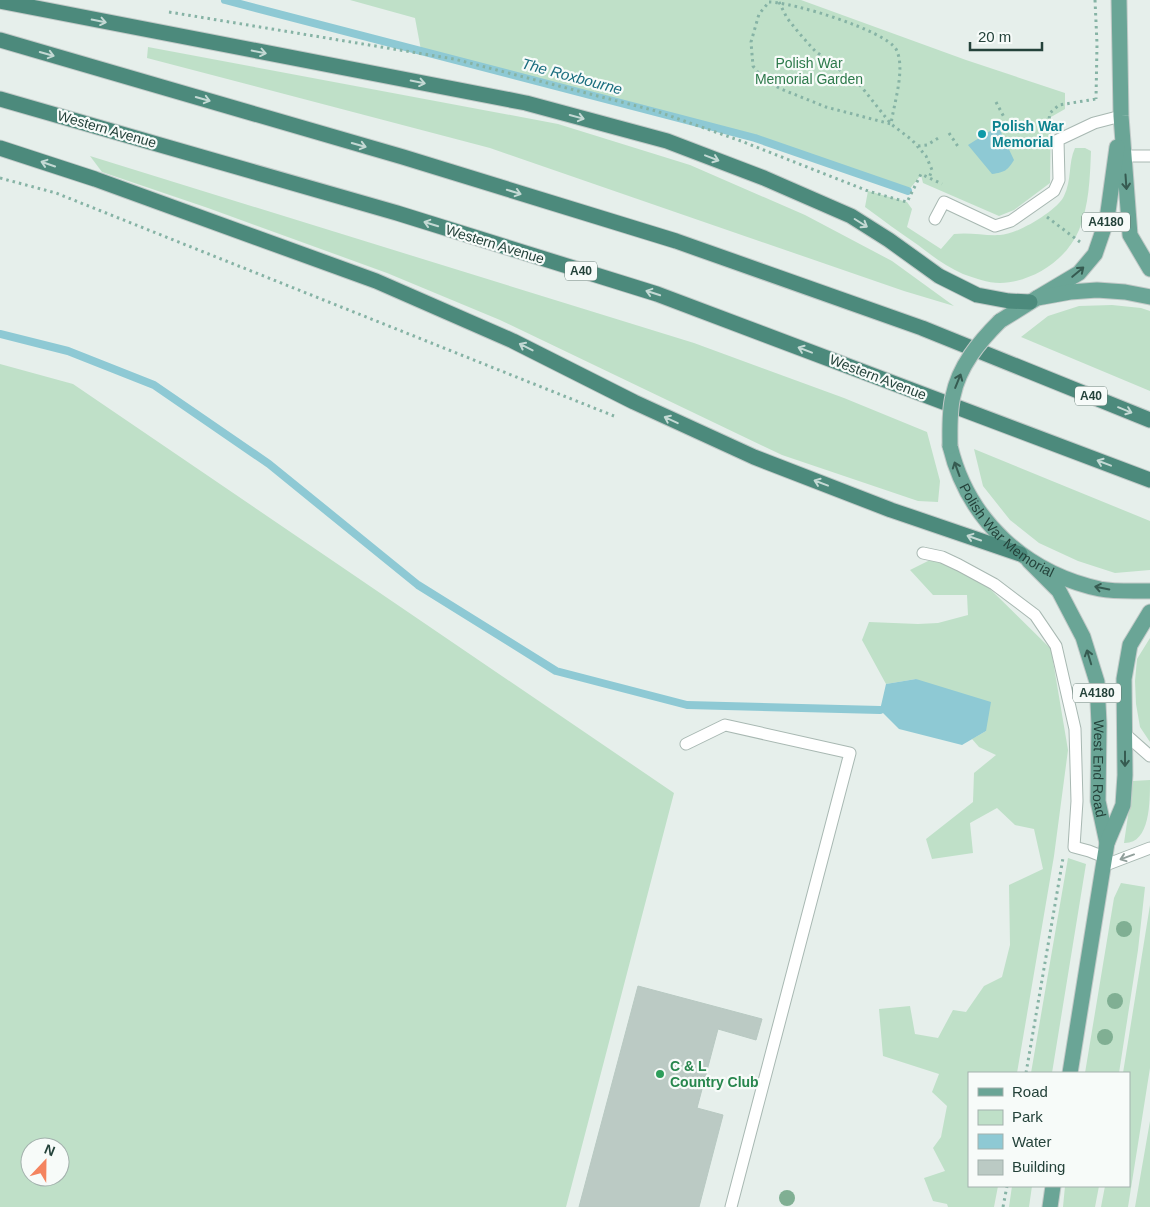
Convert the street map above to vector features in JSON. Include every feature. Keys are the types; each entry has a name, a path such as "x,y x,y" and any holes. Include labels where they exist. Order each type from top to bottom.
{"highway":[{"path":"0,1 526,103 667,141 764,178 851,216 889,240 939,276 977,295 1009,301 1033,300"},
{"name":"A40","path":"0,40 403,157 676,242 922,328 1150,420"},
{"name":"Western Avenue","path":"0,99 398,213 656,294 1150,480"},
{"path":"0,148 95,180 376,281 512,340 634,402 754,457 891,510 1025,558"}],"main road":[{"name":"A4180","path":"1119,0 1121,116 1130,235 1150,269"},
{"name":"A4180","path":"1033,300 1079,273 1095,254 1107,219 1121,116"},
{"name":"Polish War Memorial","path":"1150,297 1125,292 1096,290 1033,300 1000,321 983,338 958,380 953,396 950,446 955,464 967,492 990,525 1025,558 1065,577 1101,589 1150,591"},
{"name":"West End Road","path":"1025,558 1059,591 1083,637 1096,682 1099,724 1098,801 1105,855"},
{"name":"West End Road","path":"1070,1072 1105,855 1124,805 1124,680 1130,645 1150,612"},
{"path":"1050,1207 1053,1187"}],"lane":[{"path":"935,219 944,202 995,226 1011,221 1054,191 1059,180 1058,140 1094,123 1121,116"},
{"path":"1124,156 1150,156"},
{"path":"923,554 959,564 994,584 1035,615 1056,646 1075,729 1077,801 1074,847 1105,855 1150,848"},
{"path":"686,744 725,725 850,752 731,1207"},
{"path":"1125,734 1150,756"}],"path":[{"path":"1048,131 1050,113 1058,105 1096,99 1097,44 1095,0"},
{"path":"769,2 779,2 807,8 881,37 895,49 901,66 891,124 826,107 781,89 763,79 754,66 751,42 759,14 769,2"},
{"path":"779,2 787,18 815,51 860,85 891,124 912,140 926,156 932,170 929,178"},
{"path":"160,10 454,59 493,69 656,111 741,141 868,191 907,202 921,174 947,186"},
{"path":"996,102 1005,119"},
{"path":"949,133 959,148"},
{"path":"917,146 928,145 940,137"},
{"path":"0,178 56,193 620,418"},
{"path":"1032,207 1082,244"},
{"path":"1026,1072 1062,859"},
{"path":"1003,1207 1007,1187"}],"green space":[{"name":"Polish War Memorial Garden","path":"350,0 801,0 966,60 1065,93 1065,109 1051,117 1050,183 1014,210 999,216 923,183 921,175 908,191 755,138 421,50 415,18"},
{"path":"148,47 558,124 690,165 805,215 892,261 954,306 904,291 490,148 147,58"},
{"path":"1075,148 1085,148 1091,151 1087,202 1079,230 1066,251 1057,260 1047,268 1024,279 995,283 963,274 940,261 865,207 868,191 907,202 912,209 907,227 941,249 954,234 1007,234 1025,227 1045,215 1060,202 1066,190"},
{"path":"90,156 694,343 844,398 927,432 940,481 938,502 918,501 782,455 500,320 387,273 102,172"},
{"path":"1112,305 1141,308 1150,311 1150,391 1021,337 1048,316 1079,306"},
{"path":"0,364 73,384 674,793 566,1207 0,1207"},
{"path":"974,449 1150,521 1150,570 1115,573 1078,561 1039,543 1010,520 983,486"},
{"path":"951,555 982,581 1051,649 1068,750 1054,856 1017,1072 968,1072 968,1187 998,1187 994,1207 948,1207 947,1204 933,1201 924,1178 945,1171 933,1148 941,1137 947,1106 932,1092 939,1074 883,1056 879,1009 910,1006 915,1034 938,1038 953,1010 966,1012 984,986 1002,977 1010,945 1009,885 1043,869 1034,829 1015,825 997,808 970,823 973,853 932,859 926,839 973,802 974,773 996,755 979,747 972,739 986,731 916,679 886,684 862,640 869,622 938,623 968,615 967,595 933,595 910,570 930,560"},
{"path":"1150,638 1150,742 1140,727 1135,681 1137,659"},
{"path":"1150,780 1149,810 1144,830 1133,842 1124,843 1133,781"},
{"path":"1068,858 1086,864 1052,1072 1031,1072"},
{"path":"1121,883 1145,887 1138,950 1119,1072 1085,1072 1114,898"},
{"path":"1150,905 1150,1068 1128,1207 1101,1207 1105,1187 1130,1187 1130,1072 1123,1072"},
{"path":"1150,1121 1150,1207 1135,1207"},
{"path":"1012,1187 1032,1187 1029,1207 1009,1207"},
{"path":"1065,1187 1099,1187 1095,1207 1063,1207"}],"water":[{"path":"998,126 1014,160 1005,170 992,174 968,145"},
{"path":"916,679 991,702 986,731 962,745 899,729 880,710 886,684"}],"building":[{"name":"C & L Country Club","path":"638,986 762,1019 756,1040 718,1029 697,1108 723,1115 699,1207 579,1207"}],"waterway":[{"name":"The Roxbourne","path":"225,0 755,138 908,191"},
{"path":"0,334 68,351 154,385 269,464 418,585 556,671 687,705 880,710"}],"place":[{"name":"Polish War Memorial","path":"982,134"},
{"name":"C & L Country Club","path":"660,1074"}]}
